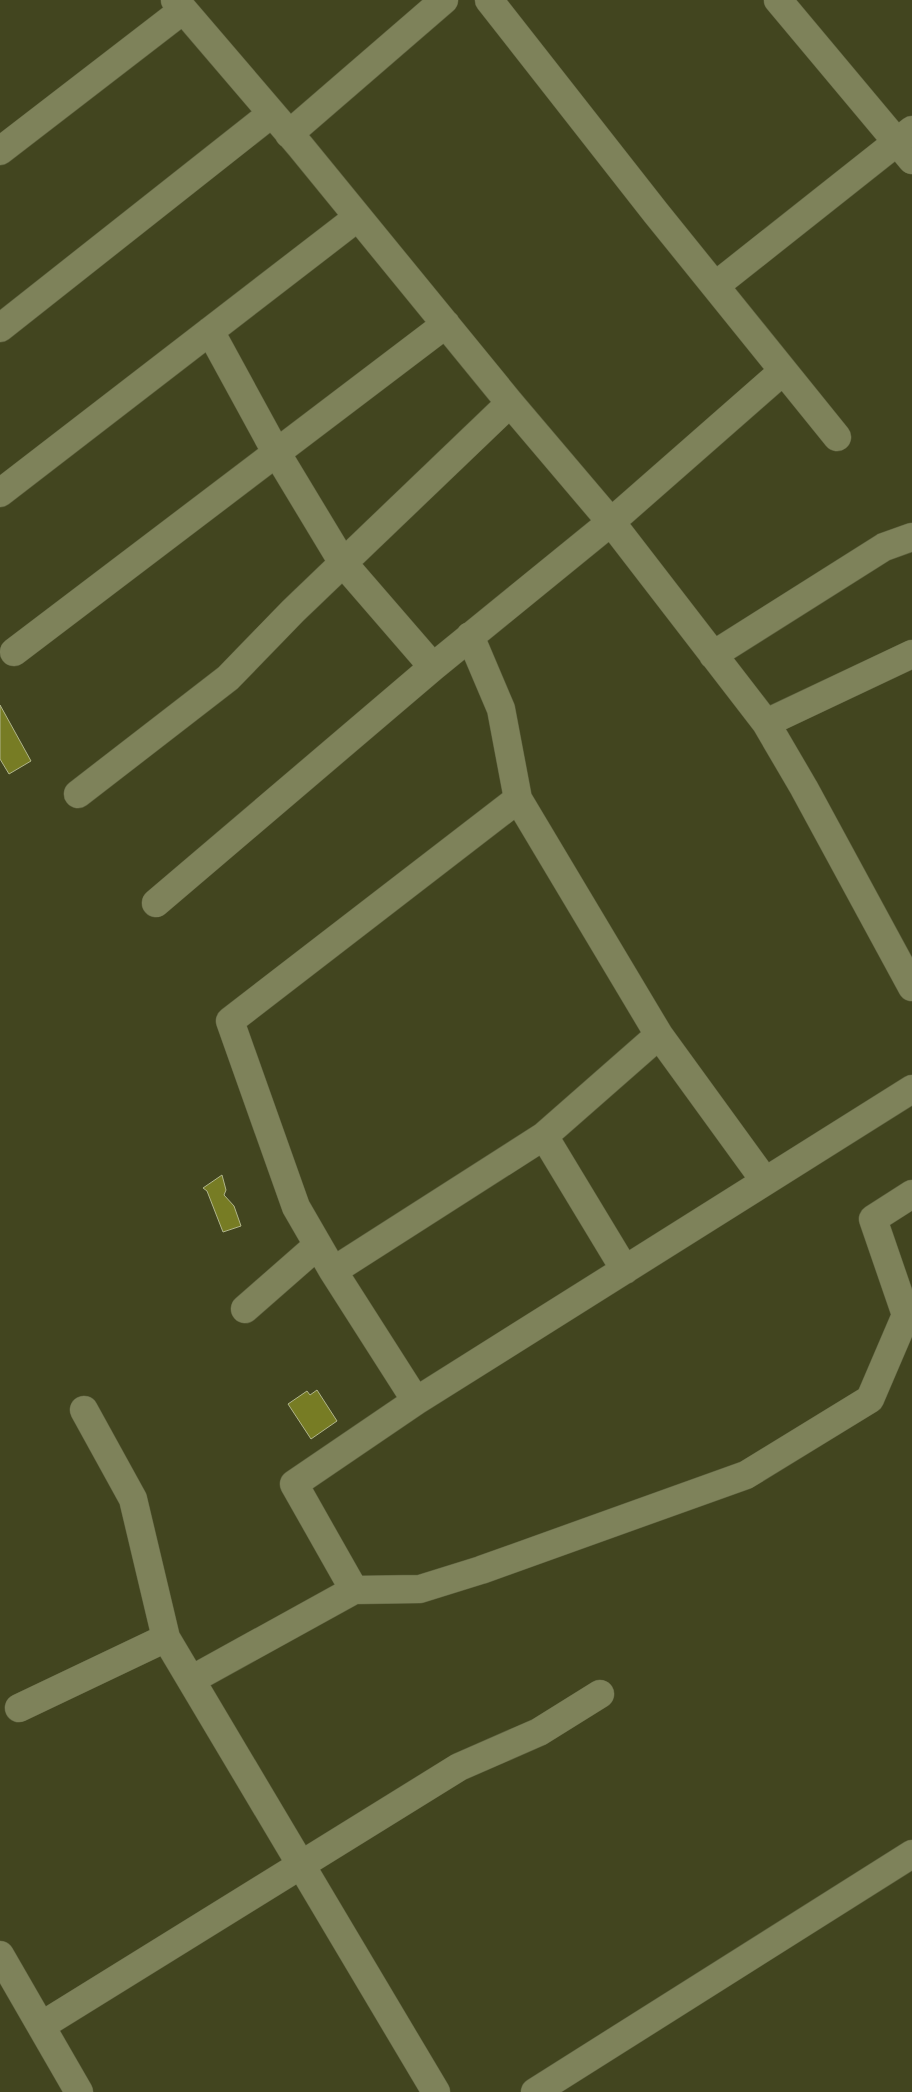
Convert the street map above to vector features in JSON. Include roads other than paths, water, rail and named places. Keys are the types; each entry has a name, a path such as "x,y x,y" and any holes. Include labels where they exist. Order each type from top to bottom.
{"street":[{"path":"289,134 444,0"},
{"path":"489,0 837,437"},
{"path":"0,151 179,5 289,134 510,403 611,522 766,723 804,788 912,987"},
{"path":"715,286 907,144 792,5"},
{"path":"0,328 271,114"},
{"path":"0,493 358,217"},
{"path":"14,652 446,324"},
{"path":"210,331 276,452 343,563 433,668"},
{"path":"156,903 470,636 611,522 783,371"},
{"path":"78,794 228,678 293,611 510,403"},
{"path":"713,655 884,547 912,537"},
{"path":"470,636 501,709 518,799 659,1035 765,1182"},
{"path":"766,723 912,654"},
{"path":"416,1401 333,1271 296,1207 230,1021 518,799"},
{"path":"333,1271 544,1136 659,1035"},
{"path":"354,1590 294,1484 416,1401 912,1089"},
{"path":"544,1136 625,1270"},
{"path":"191,1680 354,1590 420,1588 481,1570 746,1475 870,1399 906,1315 873,1219 912,1194"},
{"path":"245,1308 318,1244"},
{"path":"84,1410 133,1499 166,1638 436,2092"},
{"path":"19,1708 166,1638"},
{"path":"41,2026 459,1767 539,1732 600,1694"},
{"path":"534,2092 912,1854"},
{"path":"0,1955 79,2092"}]}
